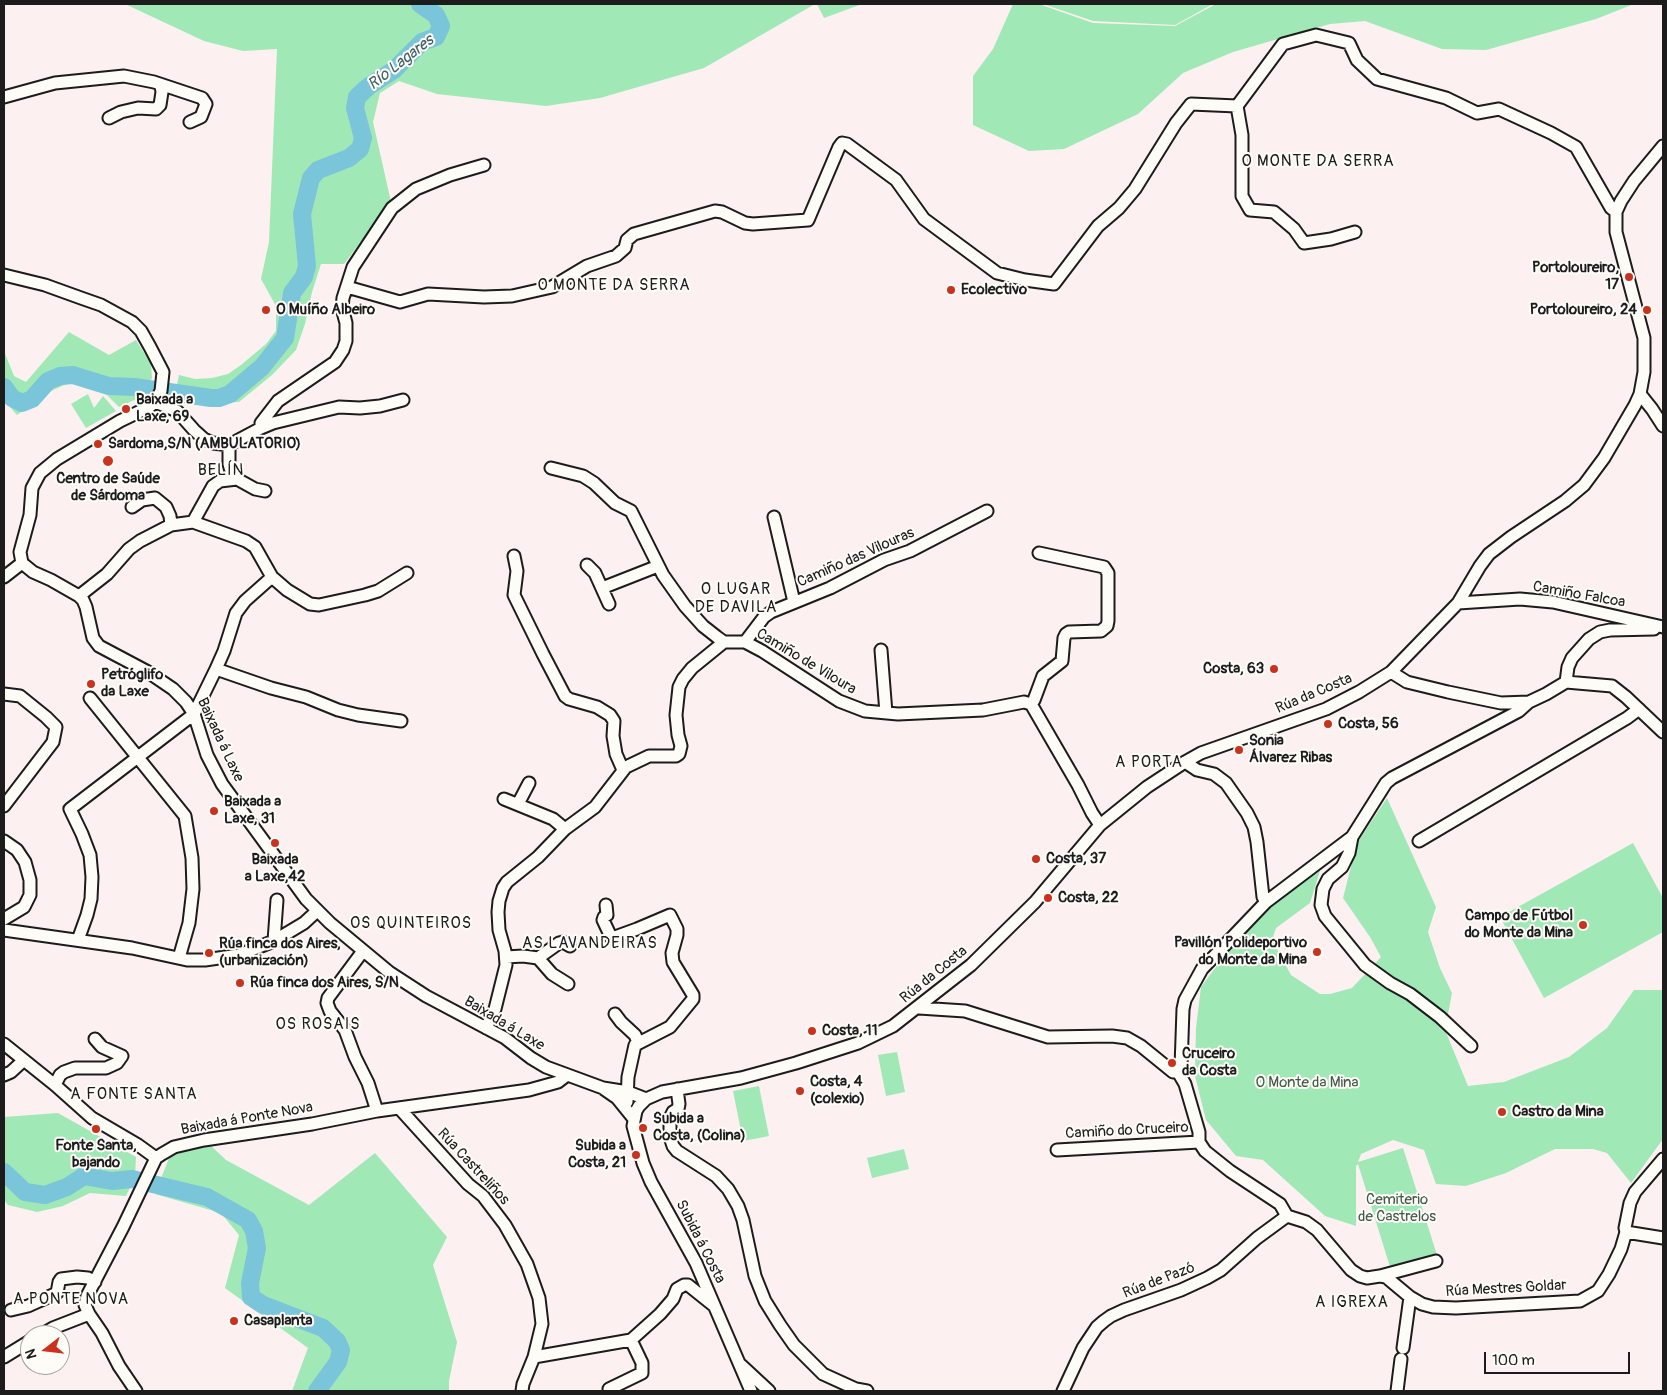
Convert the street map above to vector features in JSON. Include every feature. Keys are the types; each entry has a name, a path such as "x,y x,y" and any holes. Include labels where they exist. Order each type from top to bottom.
{"street":[{"path":"1355,232 1331,239 1304,243 1294,229 1274,212 1250,210 1242,196 1242,135 1237,106 1283,44 1316,35 1349,43 1357,60 1378,79 1446,98 1476,113 1499,108 1551,133 1576,147 1611,208 1616,212 1620,201 1634,181 1663,146"},
{"path":"4,97 55,83 124,76 154,82 161,86 202,98 206,104 201,117 190,122"},
{"path":"110,118 121,112 138,108 156,109 160,105 161,86"},
{"path":"346,287 400,302 428,294 484,297 512,296 552,288 587,266 616,256 625,248 627,240 634,234 715,211 722,212 745,223 753,224 808,220 842,143 847,144 896,180 924,219 997,273 1025,280 1054,284 1098,226 1119,208 1135,189 1176,123 1191,104 1237,106"},
{"path":"262,428 262,422 278,401 335,362 343,350 346,341 346,323 342,308 346,287 353,267 392,208 416,189 450,175 484,165"},
{"name":"Rúa da Costa","path":"643,1102 662,1092 741,1078 796,1063 842,1049 893,1026 919,1008 972,965 1035,902 1100,825 1146,787 1185,762 1232,741 1326,709 1384,678 1391,672 1458,603 1489,554 1565,501 1584,485 1621,431 1640,394 1644,372 1644,338 1616,232 1616,212"},
{"path":"4,275 45,285 101,305 132,322 141,331 162,367 163,379 156,400 149,407 120,421 57,458 40,473 32,488 30,515 20,552 22,563 33,572 79,596 107,574 140,541 171,525 193,522 246,541 255,547 272,577 287,590 310,604 319,605 378,591 407,573"},
{"path":"1640,394 1663,426"},
{"path":"156,400 177,411 204,439 213,443 229,445 274,423 338,407 360,408 380,406 403,400"},
{"path":"229,445 229,464 231,471 237,479"},
{"path":"486,1028 495,1009 506,965 499,930 498,912 498,901 503,888 507,882 538,857 565,828 595,807 623,770 650,756 676,756 679,754 681,746 676,715 679,687 692,668 724,642 704,626 686,606 658,566 630,511 615,503 594,483 583,476 551,468"},
{"path":"193,522 213,486 220,481 243,480 255,489 265,491"},
{"path":"132,507 142,500 155,498 166,507 171,525"},
{"name":"Camiño das Vilouras","path":"745,642 764,617 779,608 830,588 884,560 910,552 987,511"},
{"path":"774,517 794,602"},
{"path":"1040,553 1104,567 1108,573 1107,626 1101,631 1069,632 1066,634 1062,661 1043,676 1031,704 1100,825"},
{"path":"514,556 517,571 514,595 559,687 569,700 597,708 610,715 615,723 613,736 616,754 623,770"},
{"path":"4,577 22,563"},
{"path":"586,565 595,573 609,604"},
{"path":"602,588 658,566"},
{"path":"78,940 89,907 92,878 90,855 70,809 194,714 224,651 236,613 245,601 272,577"},
{"name":"Baixada á Laxe","path":"79,596 86,607 95,642 99,646 148,672 173,689 186,702 194,714 207,755 222,784 306,899 317,911 389,972 426,996 505,1038 539,1062 566,1075 624,1097 643,1102"},
{"name":"Camiño Falcoa","path":"1458,603 1520,599 1553,602 1663,628"},
{"path":"1566,682 1568,666 1572,658 1589,639 1600,632 1663,628"},
{"name":"Camiño de Viloura","path":"724,642 745,642 839,701 865,711 886,714 919,714 983,710 1024,702 1031,704"},
{"path":"881,650 886,714"},
{"path":"216,669 270,688 306,697 338,710 401,721"},
{"path":"1391,672 1407,682 1485,700 1494,706 1529,702"},
{"path":"919,1008 965,1010 1048,1037 1112,1036 1127,1038 1141,1046 1173,1072 1178,1072 1182,1066 1183,1009 1189,991 1202,969 1266,902 1352,837 1386,783 1392,778 1513,714 1529,702 1566,682 1612,686 1620,691 1663,732"},
{"path":"4,694 20,696 56,727 53,742 5,802"},
{"path":"90,698 185,816 192,858 193,889 189,922 179,958"},
{"path":"1499,706 1502,714 1513,714"},
{"path":"1489,727 1496,717 1499,706"},
{"path":"1420,841 1627,718 1639,709"},
{"path":"1185,762 1197,770 1214,774 1226,783 1247,813 1254,827 1258,842 1266,902"},
{"path":"518,804 529,783"},
{"path":"504,799 553,819 565,828"},
{"path":"1352,837 1349,853 1342,867 1328,879 1323,889 1321,905 1325,916 1365,965 1390,983 1410,994 1440,1017 1471,1046"},
{"path":"4,841 17,850 25,862 30,880 30,895 24,907 4,919"},
{"path":"274,941 277,900"},
{"path":"606,905 607,915 603,920 612,937 615,938 670,915 677,929 672,953 673,962 694,996 670,1028 638,1042 634,1048 624,1097 634,1119"},
{"path":"4,930 132,948 179,958 195,960 221,959 239,955 274,941 304,923 317,911"},
{"path":"4,938 26,934"},
{"path":"538,958 559,942 570,946"},
{"path":"363,951 328,998 327,1003 330,1011 345,1030 355,1057 368,1083 377,1111"},
{"path":"506,958 523,956 538,958 552,974 568,984"},
{"path":"615,1014 635,1035 638,1042"},
{"path":"55,1085 60,1074 64,1072 75,1068 106,1068 116,1063 122,1056 102,1047 96,1040"},
{"path":"4,1044 92,1118 156,1158 87,1296 85,1305 119,1366 136,1391"},
{"path":"4,1075 11,1072 24,1060"},
{"name":"Camiño do Cruceiro","path":"1178,1072 1185,1084 1199,1132 1199,1142 1205,1152 1280,1204 1287,1216"},
{"name":"Baixada á Ponte Nova","path":"156,1158 174,1147 204,1140 312,1124 377,1111 529,1090 558,1082 566,1075"},
{"path":"677,1090 678,1109 673,1112 670,1118 670,1137 673,1146 677,1151 716,1176 728,1189 738,1206 743,1220 755,1276 765,1301 780,1325 794,1345 824,1374 856,1389 867,1391"},
{"name":"Subida á Costa","path":"643,1102 634,1119 634,1134 638,1149 651,1182 689,1248 751,1391"},
{"name":"Rúa Castreliños","path":"400,1109 468,1184 483,1196 505,1224 527,1264 540,1298 542,1324 534,1357 522,1391"},
{"name":"Camiño do Cruceiro","path":"1057,1150 1199,1142"},
{"name":"Rúa Mestres Goldar","path":"1380,1276 1386,1277 1410,1297 1422,1304 1433,1307 1456,1308 1580,1301 1598,1291 1610,1274 1621,1249 1626,1232 1625,1228 1630,1204 1635,1192 1663,1158"},
{"name":"Rúa Mestres Goldar","path":"1287,1216 1306,1222 1317,1230 1351,1270 1360,1276 1367,1278 1380,1276 1436,1260"},
{"name":"Rúa de Pazó","path":"1063,1391 1083,1348 1097,1327 1104,1321 1124,1310 1181,1290 1221,1270 1257,1238 1287,1216"},
{"path":"1626,1232 1663,1238"},
{"path":"11,1310 28,1306 57,1293 61,1279 77,1277 88,1278 95,1282"},
{"path":"534,1357 631,1340 660,1314 681,1286 688,1285 715,1306"},
{"path":"1397,1391 1410,1297"},
{"path":"61,1325 89,1314"},
{"path":"609,1390 642,1373 642,1363 631,1340"},
{"path":"4,1357 20,1347"},
{"path":"738,1361 769,1391"}],"green space":[{"path":"125,4 815,4 704,68 600,98 546,106 437,94 399,81 380,93 373,122 391,202 344,264 321,264 296,350 272,375 239,402 204,403 174,398 179,375 195,379 212,378 228,374 266,344 276,331 276,306 261,279 269,242 277,49 243,51 204,41"},
{"path":"817,4 862,4 824,18"},
{"path":"1013,4 1039,4 1093,23 1175,26 1216,4 1634,4 1596,19 1486,50 1442,49 1365,21 1330,24 1233,52 1183,73 1138,114 1064,149 1029,151 973,125 973,76 993,49"},
{"path":"1043,4 1213,4 1175,25 1093,21"},
{"path":"69,332 109,355 136,340 151,364 152,378 143,396 119,407 107,395 69,383 51,391 17,415 4,400 4,351 14,376 26,382"},
{"path":"88,394 94,408 103,396 116,411 86,428 71,404"},
{"name":"O Monte da Mina","path":"1387,798 1436,907 1428,932 1440,968 1452,993 1445,1030 1468,1086 1504,1082 1569,1057 1607,1028 1634,990 1663,990 1663,1139 1631,1183 1607,1153 1593,1149 1555,1149 1506,1173 1466,1186 1436,1184 1424,1150 1393,1140 1361,1154 1358,1162 1403,1148 1437,1255 1391,1270 1358,1164 1356,1166 1356,1226 1325,1216 1263,1160 1236,1156 1206,1120 1195,1076 1196,1028 1201,987 1228,951 1269,907 1320,871 1310,903 1276,928 1272,940 1291,975 1320,994 1330,994 1352,988 1381,957 1370,937 1343,898 1357,843"},
{"name":"Campo de Fútbol do Monte da Mina","path":"1633,843 1663,898 1663,932 1544,998 1500,917"},
{"path":"897,1052 905,1092 886,1096 878,1055"},
{"path":"759,1086 769,1136 743,1141 733,1091"},
{"path":"58,1113 136,1157 135,1177 126,1196 90,1193 63,1206 37,1212 8,1205 4,1200 4,1117"},
{"path":"208,1143 226,1160 309,1205 375,1153 447,1237 433,1265 457,1342 449,1381 449,1391 292,1391 308,1348 225,1288 239,1235 221,1213 155,1194 171,1153"},
{"path":"904,1149 909,1169 872,1178 867,1158"}],"waterway":[{"name":"Río Lagares","path":"4,387 12,398 22,403 32,399 48,381 60,376 73,375 109,386 134,387 219,398 230,394 262,367 285,338 292,293 304,277 307,266 302,214 311,178 318,170 349,158 360,149 363,138 355,108 357,97 369,86 394,70 422,42 436,37 441,26 436,15 420,4"},
{"name":"Río Lagares","path":"4,1172 25,1192 45,1195 67,1187 84,1176 112,1181 132,1179 207,1197 248,1220 254,1231 257,1248 250,1283 251,1297 263,1305 323,1328 337,1341 341,1350 338,1362 317,1391"}],"place":[{"name":"Portoloureiro, 17","path":"1629,277"},
{"name":"Ecolectivo","path":"951,290"},
{"name":"O Muíño Albeiro","path":"266,310"},
{"name":"Portoloureiro, 24","path":"1647,310"},
{"name":"Baixada a Laxe, 69","path":"126,409"},
{"name":"Sardoma,S/N (AMBULATORIO)","path":"98,444"},
{"name":"Centro de Saúde de Sárdoma","path":"108,461"},
{"name":"Costa, 63","path":"1274,669"},
{"name":"Petróglifo da Laxe","path":"91,684"},
{"name":"Costa, 56","path":"1328,724"},
{"name":"Sonia Álvarez Ribas","path":"1239,750"},
{"name":"Baixada a Laxe, 31","path":"214,811"},
{"name":"Baixada a Laxe,42","path":"275,843"},
{"name":"Costa, 37","path":"1036,859"},
{"name":"Costa, 22","path":"1048,898"},
{"name":"Campo de Fútbol do Monte da Mina","path":"1583,925"},
{"name":"Pavillón Polideportivo do Monte da Mina","path":"1317,952"},
{"name":"Rúa finca dos Aires, (urbanización)","path":"209,953"},
{"name":"Rúa finca dos Aires, S/N","path":"240,983"},
{"name":"Costa, 11","path":"812,1031"},
{"name":"Cruceiro da Costa","path":"1172,1063"},
{"name":"Costa, 4 (colexio)","path":"800,1091"},
{"name":"Castro da Mina","path":"1502,1112"},
{"name":"Subida a Costa, (Colina)","path":"643,1128"},
{"name":"Fonte Santa, bajando","path":"96,1129"},
{"name":"Subida a Costa, 21","path":"636,1155"},
{"name":"Casaplanta","path":"234,1321"}],"district":[{"name":"O MONTE DA SERRA","path":"1318,162"},
{"name":"O MONTE DA SERRA","path":"614,286"},
{"name":"BELÍN","path":"221,471"},
{"name":"O LUGAR DE DAVILA","path":"736,599"},
{"name":"A PORTA","path":"1149,763"},
{"name":"OS QUINTEIROS","path":"411,924"},
{"name":"AS LAVANDEIRAS","path":"590,944"},
{"name":"OS ROSAIS","path":"318,1025"},
{"name":"A FONTE SANTA","path":"134,1095"},
{"name":"A PONTE NOVA","path":"71,1300"},
{"name":"A IGREXA","path":"1352,1303"}],"park label":[{"name":"Cemiterio de Castrelos","path":"1397,1208"}]}
